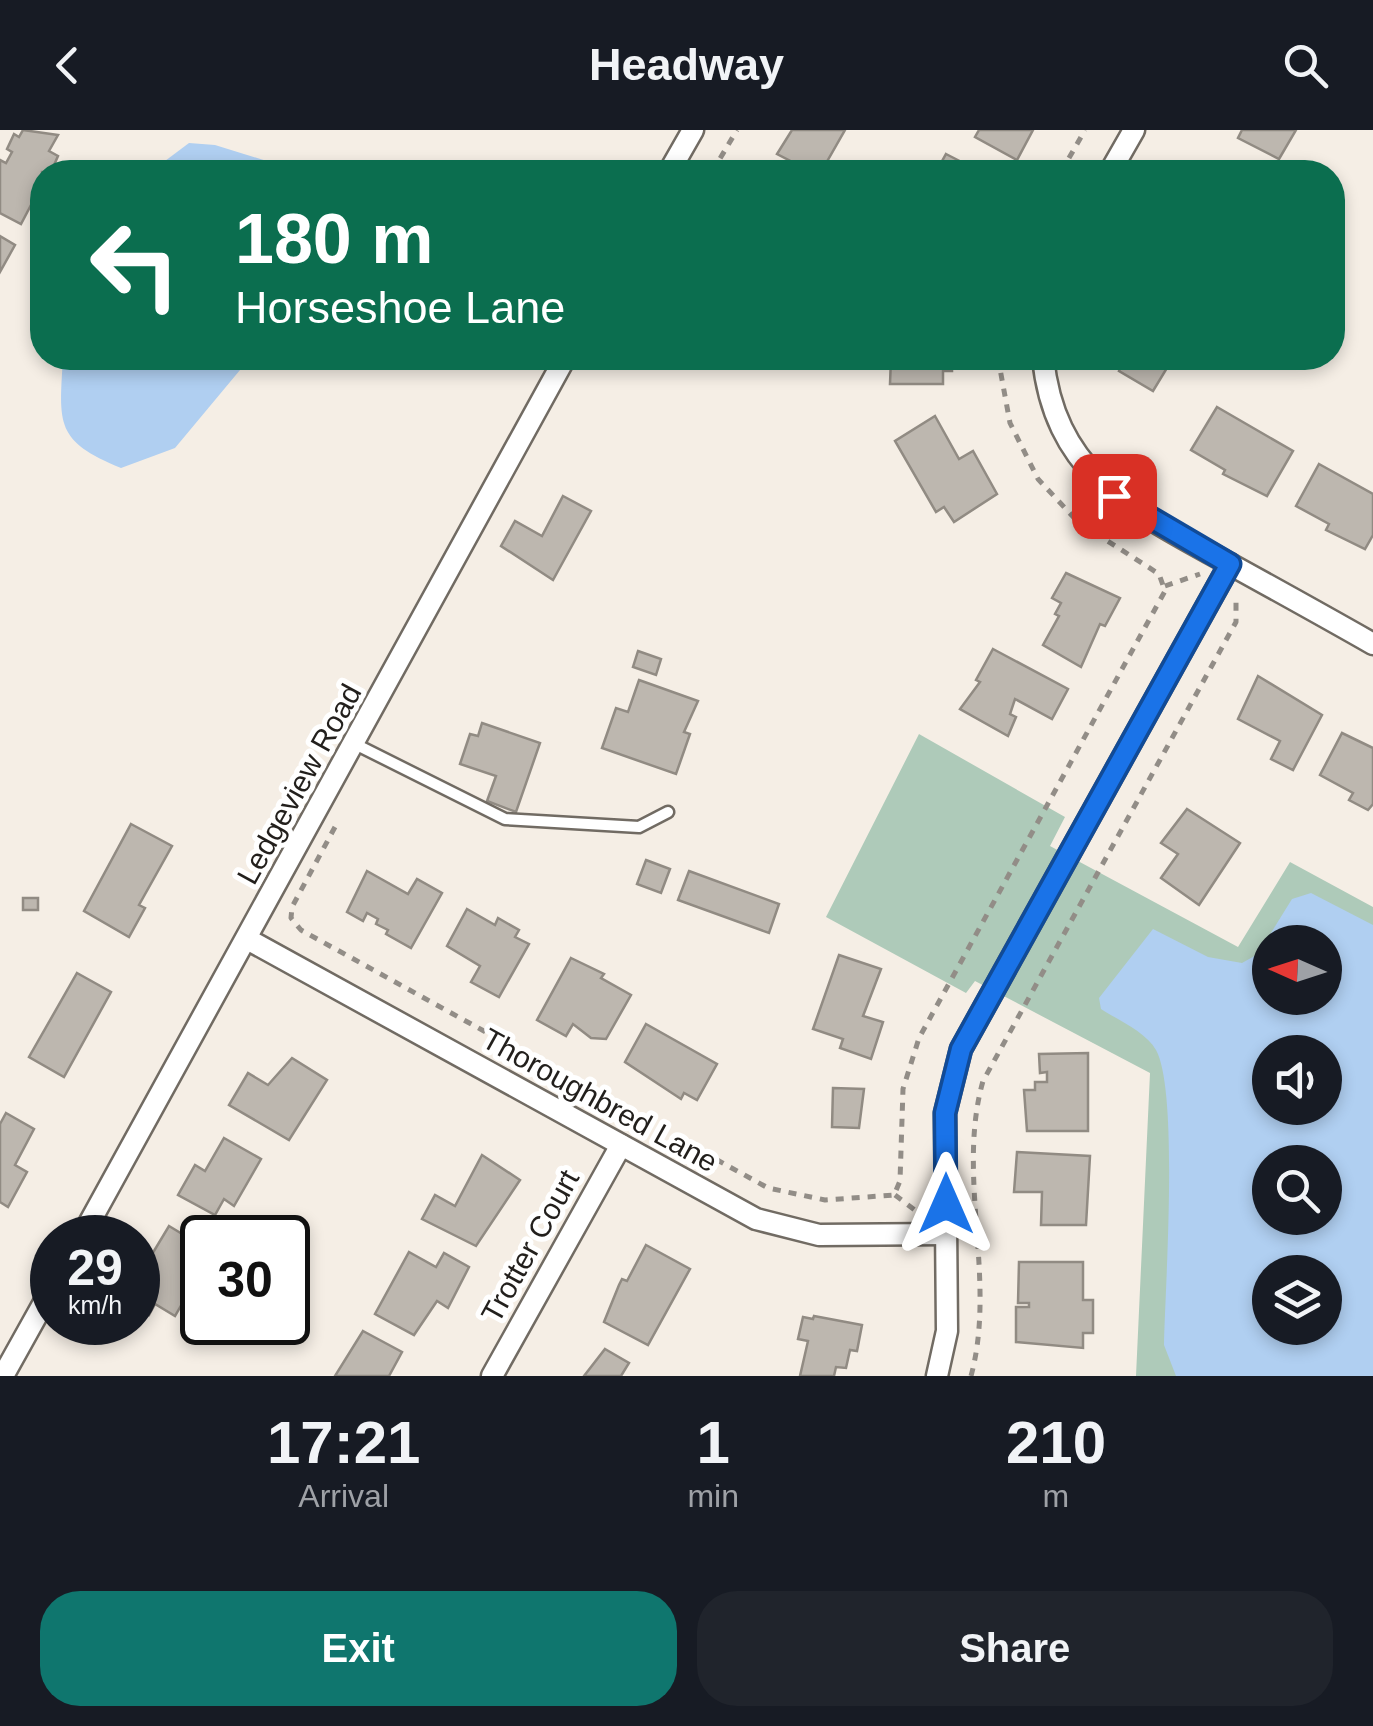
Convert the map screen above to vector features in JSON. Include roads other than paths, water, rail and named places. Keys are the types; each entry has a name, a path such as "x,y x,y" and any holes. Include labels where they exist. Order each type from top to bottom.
{"street":[{"path":"676,160 693,130"},
{"path":"1117,160 1134,130"},
{"name":"Ledgeview Road","path":"94,1215 559,370"},
{"path":"1046,370 1055,414 1090,472 1142,515 1373,644"},
{"path":"937,1376 947,1332 945,1113 961,1049 1230,564"},
{"name":"Thoroughbred Lane","path":"247,939 780,1228 819,1235 946,1234"},
{"name":"Trotter Court","path":"492,1376 621,1145"},
{"path":"3,1376 30,1328"}],"lane":[{"path":"356,744 505,819 639,826 668,812"}],"water":[{"path":"189,143 215,145 263,160 166,160"},
{"path":"62,370 240,370 175,448 121,468 73,439 62,415"},
{"path":"1311,893 1373,925 1373,1376 1176,1376 1164,1345 1169,1147 1163,1072 1151,1044 1101,1009 1099,998 1153,929 1208,957 1242,963 1252,957 1252,1015 1342,1015 1342,925 1276,925 1292,899"}]}
